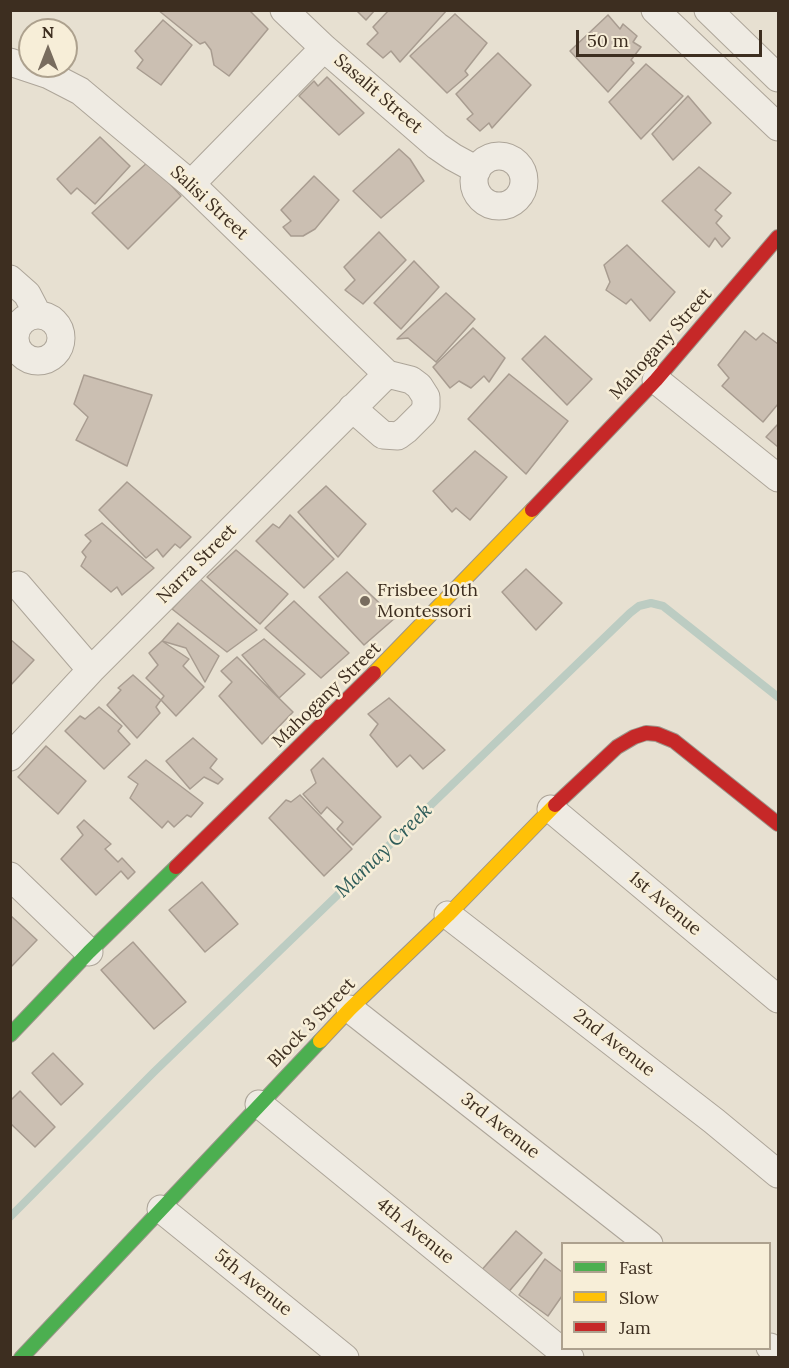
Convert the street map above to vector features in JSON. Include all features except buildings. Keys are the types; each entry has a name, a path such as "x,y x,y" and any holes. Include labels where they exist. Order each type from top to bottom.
{"street":[{"name":"Sasalit Street","path":"284,10 324,48 437,146 477,170"},
{"path":"655,10 778,127"},
{"path":"708,10 778,78"},
{"path":"191,184 324,48"},
{"name":"Salisi Street","path":"10,62 49,75 80,91 191,184 387,374"},
{"name":"Mahogany Street","path":"10,1035 89,952 403,645 656,380 778,237"},
{"path":"10,279 27,294 38,315"},
{"path":"352,408 383,435 398,436 406,430 426,407 426,397 419,386 411,380 387,374"},
{"name":"Narra Street","path":"10,758 91,670 387,374"},
{"path":"656,380 778,478"},
{"path":"18,585 91,670"},
{"name":"Block 3 Street","path":"21,1358 350,1009 448,915 551,809 617,747 646,733 657,734 674,741 778,824"},
{"name":"1st Avenue","path":"551,809 778,999"},
{"path":"10,876 89,952"},
{"name":"2nd Avenue","path":"448,915 714,1121 778,1174"},
{"name":"3rd Avenue","path":"350,1009 646,1242"},
{"name":"4th Avenue","path":"259,1104 570,1358"},
{"name":"5th Avenue","path":"161,1209 345,1358"}],"waterway":[{"name":"Mamay Creek","path":"10,1217 154,1072 639,606 651,603 663,606 778,697"}],"traffic: fast":[{"path":"10,1035 89,952 176,867"},
{"path":"21,1358 320,1041"}],"traffic: slow":[{"path":"374,673 532,510"},
{"path":"320,1041 555,805"}],"traffic: jam":[{"path":"532,510 656,380 778,237"},
{"path":"176,867 374,673"},
{"path":"555,805 617,747 646,733 657,734 674,741 778,824"}],"place":[{"name":"Frisbee 10th Montessori","path":"365,601"}]}
